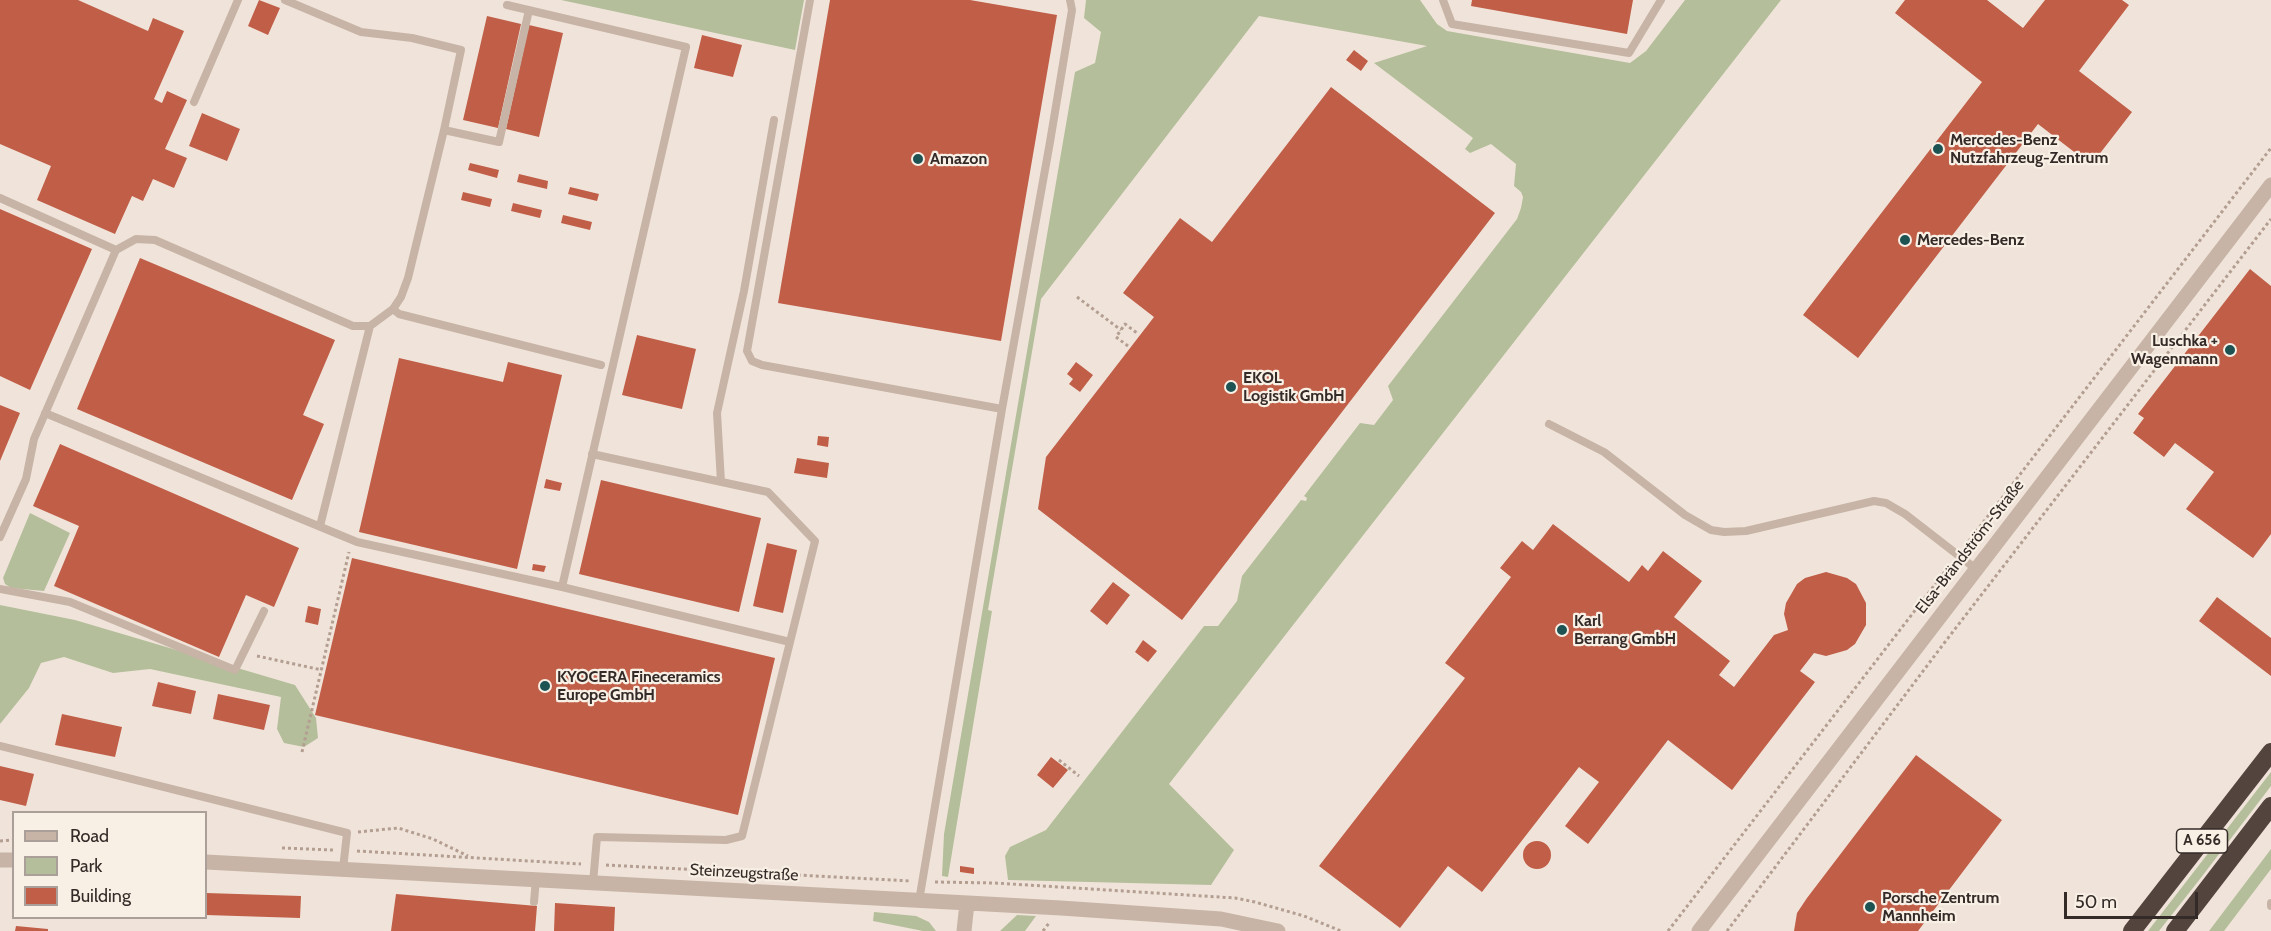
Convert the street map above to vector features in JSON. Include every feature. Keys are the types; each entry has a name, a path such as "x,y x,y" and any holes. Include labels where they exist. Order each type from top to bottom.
{"highway":[{"name":"A 656","path":"2132,931 2271,752"},
{"name":"A 656","path":"2175,931 2271,807"}],"street":[{"name":"Elsa-Brändström-Straße","path":"1699,931 2271,185"},
{"name":"Steinzeugstraße","path":"207,862 1221,919 1278,931"},
{"path":"964,931 967,903"}],"lane":[{"path":"194,102 238,0"},
{"path":"0,537 26,479 34,439 116,250 136,239 155,240 353,326 370,326 393,309 401,297 408,278 444,130 461,50 412,38 361,32 285,0"},
{"path":"810,0 747,351 752,361 762,365 1002,409"},
{"path":"919,901 1002,409 1058,98 1072,10 1070,0"},
{"path":"1443,0 1452,24 1629,53 1661,0"},
{"path":"507,5 686,47 562,587"},
{"path":"444,130 499,142 529,10"},
{"path":"721,482 717,413 744,291 774,120"},
{"path":"0,198 116,250"},
{"path":"393,309 399,314 601,365"},
{"path":"320,526 370,326"},
{"path":"45,413 351,540 562,587 790,642"},
{"path":"1550,424 1604,452 1685,515 1712,530 1746,531 1874,501 1896,507 1976,570"},
{"path":"592,454 768,492 815,541 742,836 726,840 597,837 593,883"},
{"path":"0,589 70,602 235,670 264,611"},
{"path":"0,746 347,833 343,869"},
{"path":"534,902 536,879"}],"path":[{"path":"1668,931 2271,148"},
{"path":"1727,931 1945,642 2271,219"},
{"path":"1077,297 1120,330"},
{"path":"1128,346 1116,337 1120,330 1125,324 1137,333"},
{"path":"302,752 351,540"},
{"path":"243,653 321,670"},
{"path":"1059,760 1079,776"},
{"path":"347,833 398,828 433,839 472,858"}],"green space":[{"path":"561,0 804,0 795,50"},
{"path":"1086,0 1420,0 1437,24 1447,31 1630,63 1646,51 1685,0 1781,0 1169,784 1234,850 1211,885 1008,880 1005,856 1010,847 1046,830 1204,626 1218,626 1237,601 1242,576 1301,500 1306,501 1307,498 1304,496 1360,423 1374,425 1393,400 1388,386 1517,219 1523,197 1514,186 1516,164 1491,144 1470,153 1465,149 1473,138 1374,63 1427,46 1259,16 1041,299 988,610 992,611 948,877 942,876 944,834 1075,72 1095,63 1101,32 1084,18"},
{"path":"30,513 70,533 44,591 11,588 5,584 3,578"},
{"path":"0,605 75,620 295,685 316,718 318,738 304,747 284,743 277,729 281,697 150,669 113,673 64,657 41,663 29,688 0,724"},
{"path":"2271,772 2271,786 2200,879 2159,931 2148,931"},
{"path":"2271,849 2271,869 2224,931 2209,931"},
{"path":"874,912 916,916 929,922 936,931 923,931 873,921"},
{"path":"1017,915 1036,916 1025,931 1000,931"}],"building":[{"path":"0,0 78,0 148,31 153,18 184,31 154,99 162,103 167,91 187,100 165,149 187,158 174,188 153,179 143,201 132,196 115,234 37,200 51,166 0,144"},
{"path":"259,0 280,8 268,35 248,26"},
{"name":"Amazon","path":"830,0 970,0 1057,15 1001,341 778,303"},
{"path":"1472,0 1633,0 1627,34 1471,6"},
{"name":"Mercedes-Benz","path":"1905,0 1987,0 2023,28 2045,0 2122,0 2129,5 2079,71 2132,112 2091,165 2038,124 1858,358 1803,315 1982,82 1895,13"},
{"path":"487,16 521,24 498,128 463,120"},
{"path":"529,25 563,33 539,137 506,129"},
{"path":"702,35 742,45 733,77 694,68"},
{"path":"1354,50 1368,61 1361,71 1346,60"},
{"name":"EKOL Logistik GmbH","path":"1331,87 1495,213 1182,620 1038,509 1046,457 1154,317 1123,293 1180,218 1212,242"},
{"path":"202,113 240,129 227,161 189,146"},
{"path":"470,163 499,170 497,178 468,170"},
{"path":"519,174 548,181 547,189 517,182"},
{"path":"570,187 599,194 597,201 568,194"},
{"path":"463,192 492,199 490,207 461,200"},
{"path":"513,203 542,210 540,218 511,211"},
{"path":"0,209 92,249 30,390 0,376"},
{"path":"563,215 592,222 590,230 561,223"},
{"path":"140,258 335,340 303,415 324,424 292,500 77,409"},
{"name":"Luschka + Wagenmann","path":"2250,269 2271,286 2271,534 2253,558 2186,509 2214,472 2175,443 2164,457 2133,433 2144,418 2138,414"},
{"path":"637,335 696,349 682,409 622,395"},
{"path":"399,358 503,382 508,362 562,375 517,569 359,532"},
{"path":"1076,362 1093,375 1080,392 1069,384 1073,379 1067,374"},
{"path":"0,405 20,413 0,461"},
{"path":"818,436 829,437 828,447 817,445"},
{"path":"60,444 299,548 274,607 246,595 219,657 54,586 79,526 33,506"},
{"path":"797,458 829,463 827,478 794,473"},
{"path":"546,479 562,483 560,491 544,488"},
{"path":"601,480 761,518 739,612 579,574"},
{"path":"1553,524 1629,582 1642,565 1648,571 1663,551 1702,581 1674,617 1730,661 1719,675 1734,687 1774,635 1788,630 1784,614 1786,603 1797,584 1805,578 1826,572 1847,578 1856,584 1866,603 1866,625 1855,644 1847,650 1826,656 1814,653 1800,671 1815,682 1732,790 1668,740 1588,844 1565,826 1599,782 1579,767 1482,892 1448,866 1400,928 1319,866 1465,678 1445,663 1511,577 1500,568 1522,541 1533,550"},
{"path":"767,543 797,550 783,613 753,606"},
{"name":"KYOCERA Fineceramics Europe GmbH","path":"352,558 775,658 738,815 315,715"},
{"path":"533,564 546,566 544,572 532,570"},
{"path":"1113,582 1130,595 1107,625 1090,611"},
{"path":"2217,597 2271,638 2271,676 2199,621"},
{"path":"308,606 321,609 318,625 305,622"},
{"path":"1143,640 1157,651 1148,662 1135,652"},
{"path":"158,682 196,691 191,714 152,706"},
{"path":"218,694 270,705 264,730 213,719"},
{"path":"62,714 122,727 115,757 55,745"},
{"path":"1916,755 2002,820 1918,931 1794,931 1797,913 1807,898"},
{"path":"1051,757 1068,770 1053,788 1037,775"},
{"path":"0,766 34,774 26,806 0,800"},
{"path":"1537,841 1547,845 1551,855 1547,865 1537,869 1527,865 1523,855 1527,845"},
{"path":"960,866 974,868 974,874 960,872"},
{"path":"207,893 301,896 300,918 207,915"},
{"path":"396,894 537,906 535,931 391,931"},
{"path":"555,903 615,907 614,931 554,931"},
{"path":"16,926 48,929 48,931 15,931"}],"place":[{"name":"Mercedes-Benz Nutzfahrzeug-Zentrum","path":"1938,149"},
{"name":"Amazon","path":"918,159"},
{"name":"Mercedes-Benz","path":"1905,240"},
{"name":"Luschka + Wagenmann","path":"2230,350"},
{"name":"EKOL Logistik GmbH","path":"1231,387"},
{"name":"Karl Berrang GmbH","path":"1562,630"},
{"name":"KYOCERA Fineceramics Europe GmbH","path":"545,686"},
{"name":"Porsche Zentrum Mannheim","path":"1870,907"}]}
